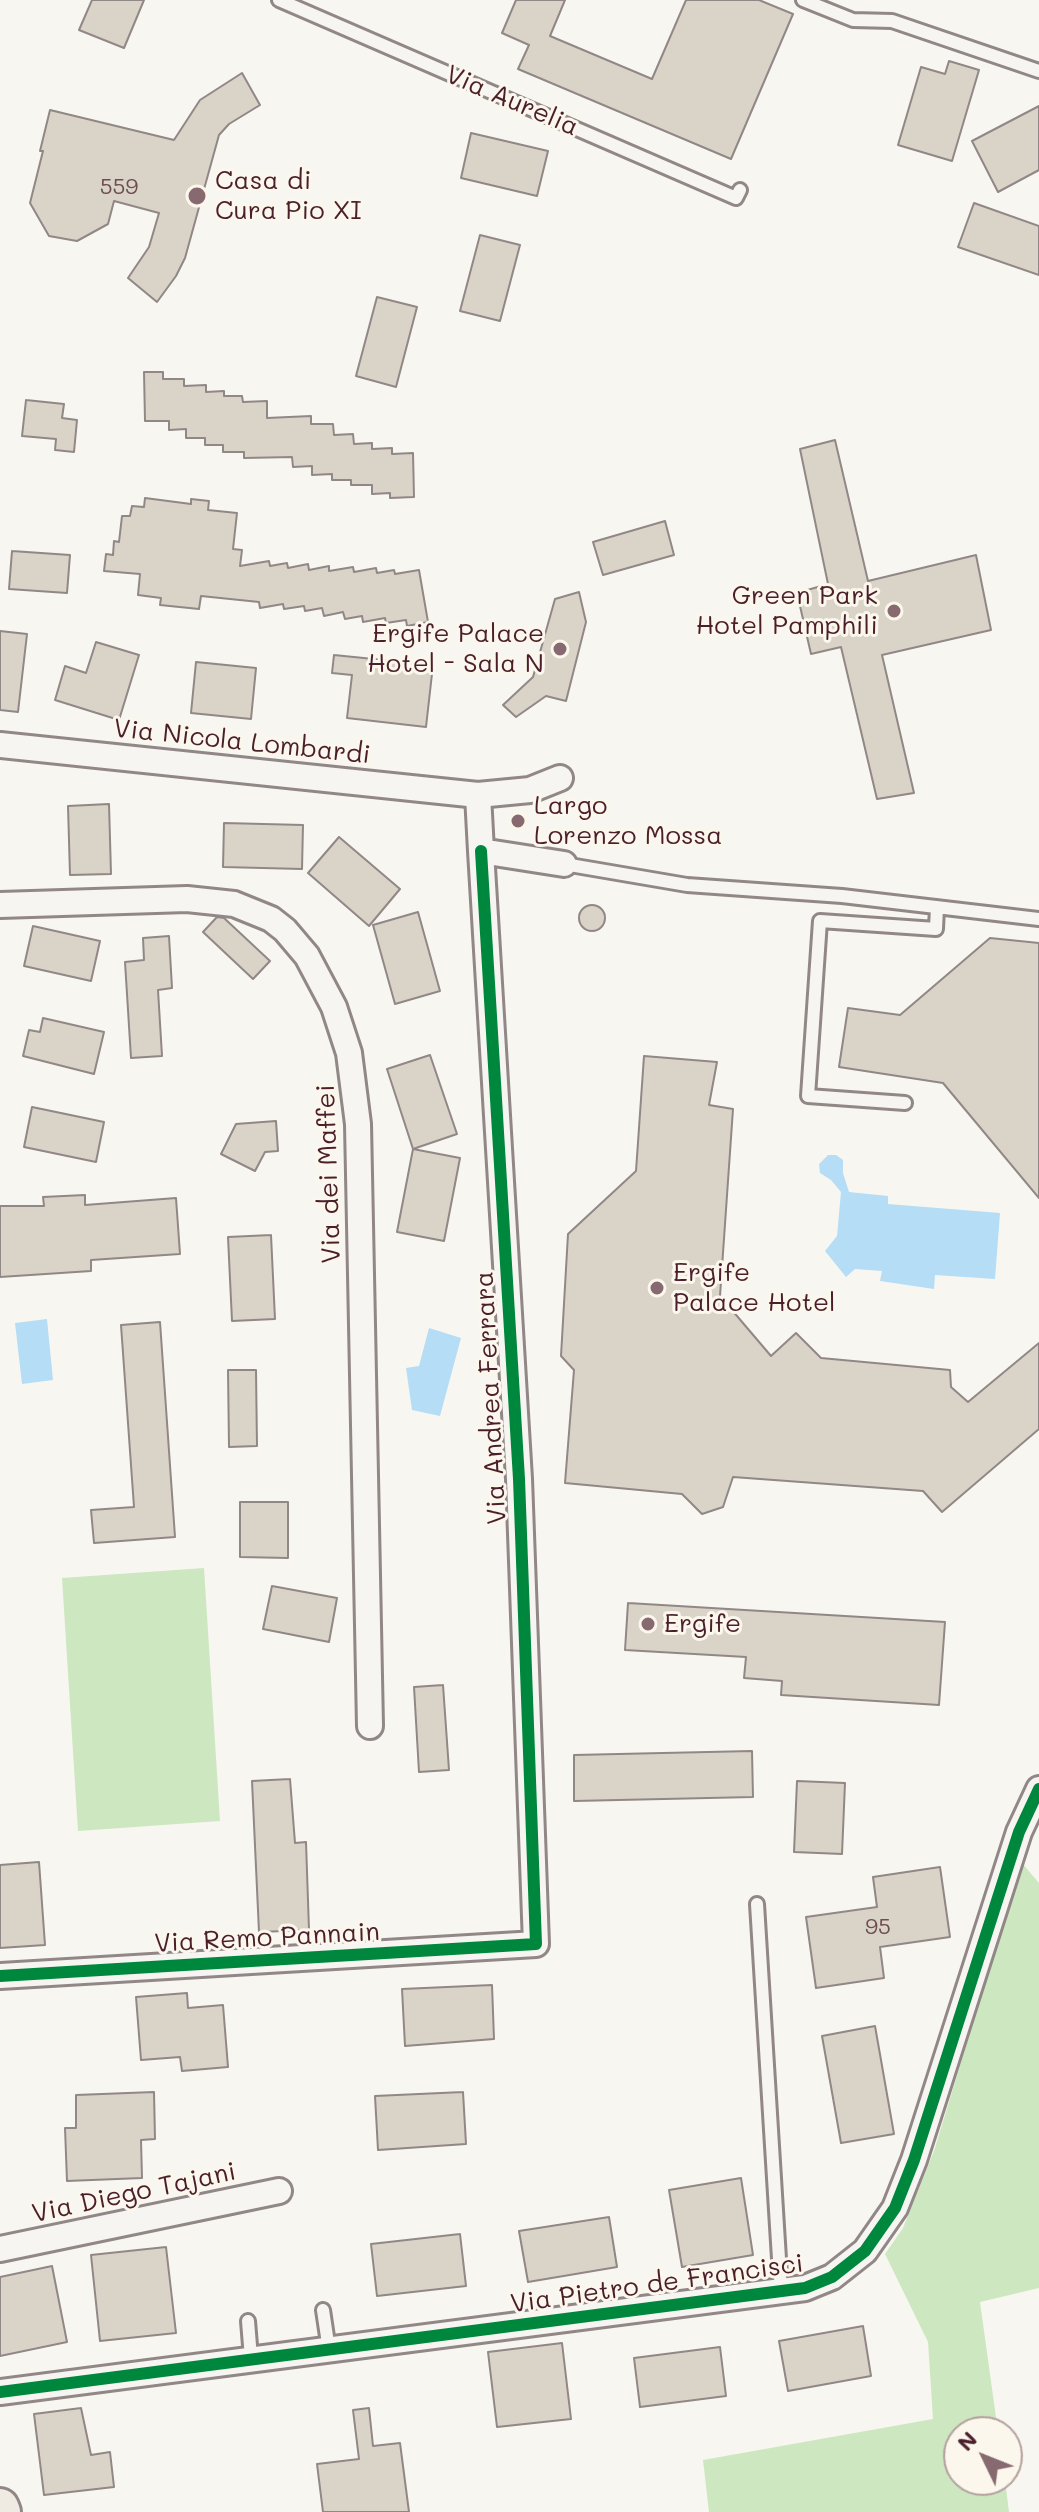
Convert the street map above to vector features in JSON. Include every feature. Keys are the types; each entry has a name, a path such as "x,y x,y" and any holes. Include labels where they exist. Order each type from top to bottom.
{"street":[{"name":"Via Nicola Lombardi","path":"0,745 478,795"},
{"path":"560,778 530,790 478,795 481,851 564,864"},
{"name":"Via Andrea Ferrara","path":"481,851 518,1463 536,1944"},
{"name":"Via dei Maffei","path":"0,905 187,899 234,904 271,919 285,930 307,956 329,996 349,1053 358,1124 370,1726"},
{"name":"Via Pietro de Francisci","path":"0,2392 781,2291 819,2283 843,2270 875,2239 895,2208 914,2160 1019,1832 1039,1789"},
{"name":"Via Remo Pannain","path":"0,1976 536,1944"},
{"name":"Via Diego Tajani","path":"0,2249 279,2191"}],"lane":[{"name":"Via Aurelia","path":"279,0 736,198 740,190"},
{"path":"803,0 853,20 892,21 1039,71"},
{"path":"564,864 687,885 842,896 1039,919"},
{"path":"905,1103 808,1096 820,921 936,929 937,907"},
{"path":"757,1904 781,2291"},
{"path":"323,2310 329,2350"},
{"path":"248,2321 251,2358"}],"green space":[{"path":"204,1568 220,1821 78,1831 62,1578"},
{"path":"1022,1863 1039,1883 1039,2288 980,2302 996,2416 943,2416 943,2496 1007,2496 1009,2512 709,2512 703,2460 933,2419 928,2342 885,2254 903,2228 934,2151"}],"water":[{"path":"828,1155 836,1155 843,1160 849,1192 888,1196 888,1204 1000,1213 995,1279 935,1275 934,1289 880,1281 882,1271 855,1269 846,1277 825,1251 837,1236 841,1192 820,1173 819,1164"},
{"path":"47,1319 53,1380 22,1384 15,1323"},
{"path":"429,1328 461,1338 440,1416 412,1410 406,1368 419,1366"}],"building":[{"path":"92,0 144,0 124,48 79,30"},
{"path":"516,0 565,0 550,36 652,79 686,0 759,0 793,14 731,159 518,69 529,45 502,33"},
{"path":"949,61 979,70 952,161 898,145 921,67 945,74"},
{"path":"242,73 260,105 229,124 219,135 185,258 157,302 128,278 149,247 159,213 114,201 108,224 77,241 49,236 30,203 50,110 174,140 200,100"},
{"path":"1039,106 1039,170 998,192 972,141"},
{"path":"471,133 548,151 537,196 461,178"},
{"path":"974,203 1039,226 1039,275 958,247"},
{"path":"480,235 520,245 500,321 460,311"},
{"path":"377,297 417,307 396,387 356,376"},
{"path":"144,372 163,372 163,379 184,379 184,386 206,385 206,392 224,391 224,396 242,396 243,402 267,401 267,418 311,416 311,424 333,424 334,435 353,434 354,444 372,443 372,449 392,448 392,454 413,453 414,497 390,498 390,493 372,494 372,485 351,485 351,480 332,480 332,474 312,475 312,466 293,467 292,457 244,458 244,452 223,452 223,445 205,445 205,438 186,438 186,429 169,430 169,421 145,421"},
{"path":"26,400 64,404 62,418 77,420 74,452 55,450 56,439 22,436"},
{"name":"Green Park Hotel Pamphili","path":"835,440 868,581 976,555 991,630 882,655 914,793 877,799 841,647 811,654 797,593 828,584 800,449"},
{"path":"145,498 191,504 191,499 209,501 208,510 237,513 233,549 242,550 240,566 269,561 270,566 287,563 288,568 308,564 309,570 329,566 329,571 353,567 354,572 376,568 377,573 394,570 395,574 419,570 428,622 407,626 406,620 386,623 385,618 363,622 362,616 345,619 343,612 324,616 322,608 305,611 304,606 284,609 283,604 260,608 259,602 201,596 199,609 160,605 161,598 138,595 140,574 104,571 106,554 113,555 114,541 119,542 122,516 130,516 132,506 144,507"},
{"path":"665,521 674,555 603,575 593,542"},
{"path":"12,551 70,555 67,593 9,589"},
{"name":"Ergife Palace Hotel - Sala N","path":"579,592 586,622 566,701 546,696 516,717 503,705 533,677 555,599"},
{"path":"0,631 27,634 18,712 0,710"},
{"path":"96,642 139,655 119,720 55,700 65,666 86,673"},
{"path":"334,655 433,665 426,727 347,718 352,675 332,673"},
{"path":"196,662 256,668 251,719 191,713"},
{"path":"109,804 111,874 70,875 68,806"},
{"path":"224,823 303,825 302,869 223,867"},
{"path":"339,837 400,889 369,926 308,873"},
{"path":"592,905 601,909 605,918 601,927 592,931 583,927 579,918 583,909"},
{"path":"418,912 440,991 395,1004 373,925"},
{"path":"217,917 224,918 270,961 253,979 203,932"},
{"path":"33,926 100,941 91,981 24,966"},
{"path":"169,936 172,988 158,990 162,1056 131,1058 125,962 144,960 143,938"},
{"path":"990,938 1039,943 1039,1198 943,1083 839,1067 848,1008 900,1015"},
{"path":"43,1018 104,1032 94,1074 23,1056 29,1030 40,1032"},
{"path":"430,1055 457,1134 413,1149 387,1069"},
{"name":"Ergife Palace Hotel","path":"644,1056 717,1062 709,1105 733,1109 720,1296 771,1356 796,1333 821,1358 950,1370 951,1387 968,1402 1039,1343 1039,1429 942,1512 923,1491 733,1477 723,1507 702,1514 682,1494 565,1483 574,1370 561,1356 568,1234 636,1171"},
{"path":"32,1107 104,1122 96,1162 24,1147"},
{"path":"276,1121 278,1151 265,1152 255,1171 221,1154 236,1124"},
{"path":"413,1149 460,1158 444,1241 397,1232"},
{"path":"85,1195 85,1205 176,1198 180,1254 91,1260 91,1271 0,1277 0,1206 44,1206 43,1197"},
{"path":"271,1235 275,1319 232,1321 228,1237"},
{"path":"160,1322 175,1537 94,1543 91,1510 134,1507 121,1325"},
{"path":"228,1370 256,1370 257,1446 229,1447"},
{"path":"240,1502 288,1502 288,1558 240,1557"},
{"path":"272,1586 337,1598 329,1642 263,1629"},
{"path":"628,1603 945,1622 939,1705 781,1695 782,1681 744,1678 746,1657 625,1650"},
{"path":"443,1685 449,1770 419,1772 414,1687"},
{"path":"752,1751 753,1797 574,1801 574,1755"},
{"path":"290,1779 295,1843 306,1842 309,1930 259,1932 252,1781"},
{"path":"797,1781 845,1783 842,1854 794,1852"},
{"path":"39,1862 45,1945 0,1948 0,1865"},
{"path":"940,1867 950,1937 880,1947 884,1978 816,1988 806,1917 877,1907 873,1877"},
{"path":"492,1985 494,2039 405,2046 402,1989"},
{"path":"187,1993 188,2008 223,2005 228,2067 182,2071 180,2057 141,2060 136,1997"},
{"path":"875,2026 894,2134 841,2143 822,2036"},
{"path":"154,2092 155,2139 141,2140 142,2178 67,2181 65,2128 76,2128 76,2095"},
{"path":"463,2092 466,2144 378,2150 375,2096"},
{"path":"741,2178 753,2255 682,2267 669,2190"},
{"path":"609,2217 617,2267 528,2282 519,2231"},
{"path":"460,2234 466,2286 377,2296 371,2244"},
{"path":"166,2247 176,2333 100,2341 91,2255"},
{"path":"52,2266 67,2342 0,2356 0,2277"},
{"path":"863,2326 871,2376 788,2391 779,2341"},
{"path":"562,2343 571,2419 497,2427 488,2352"},
{"path":"720,2347 726,2396 640,2407 634,2358"},
{"path":"81,2408 91,2455 110,2452 114,2487 44,2495 34,2414"},
{"path":"369,2408 373,2446 400,2443 409,2512 323,2512 317,2464 359,2459 353,2410"}],"cycle path":[{"path":"0,1976 536,1944 519,1479 481,851"},
{"path":"0,2392 805,2288 832,2277 865,2251 895,2208 914,2160 1019,1832 1039,1789"}],"place":[{"name":"Casa di Cura Pio XI","path":"197,196"},
{"name":"Green Park Hotel Pamphili","path":"894,611"},
{"name":"Ergife Palace Hotel - Sala N","path":"560,649"},
{"name":"Largo Lorenzo Mossa","path":"518,821"},
{"name":"Ergife Palace Hotel","path":"657,1288"},
{"name":"Ergife","path":"648,1624"}]}
